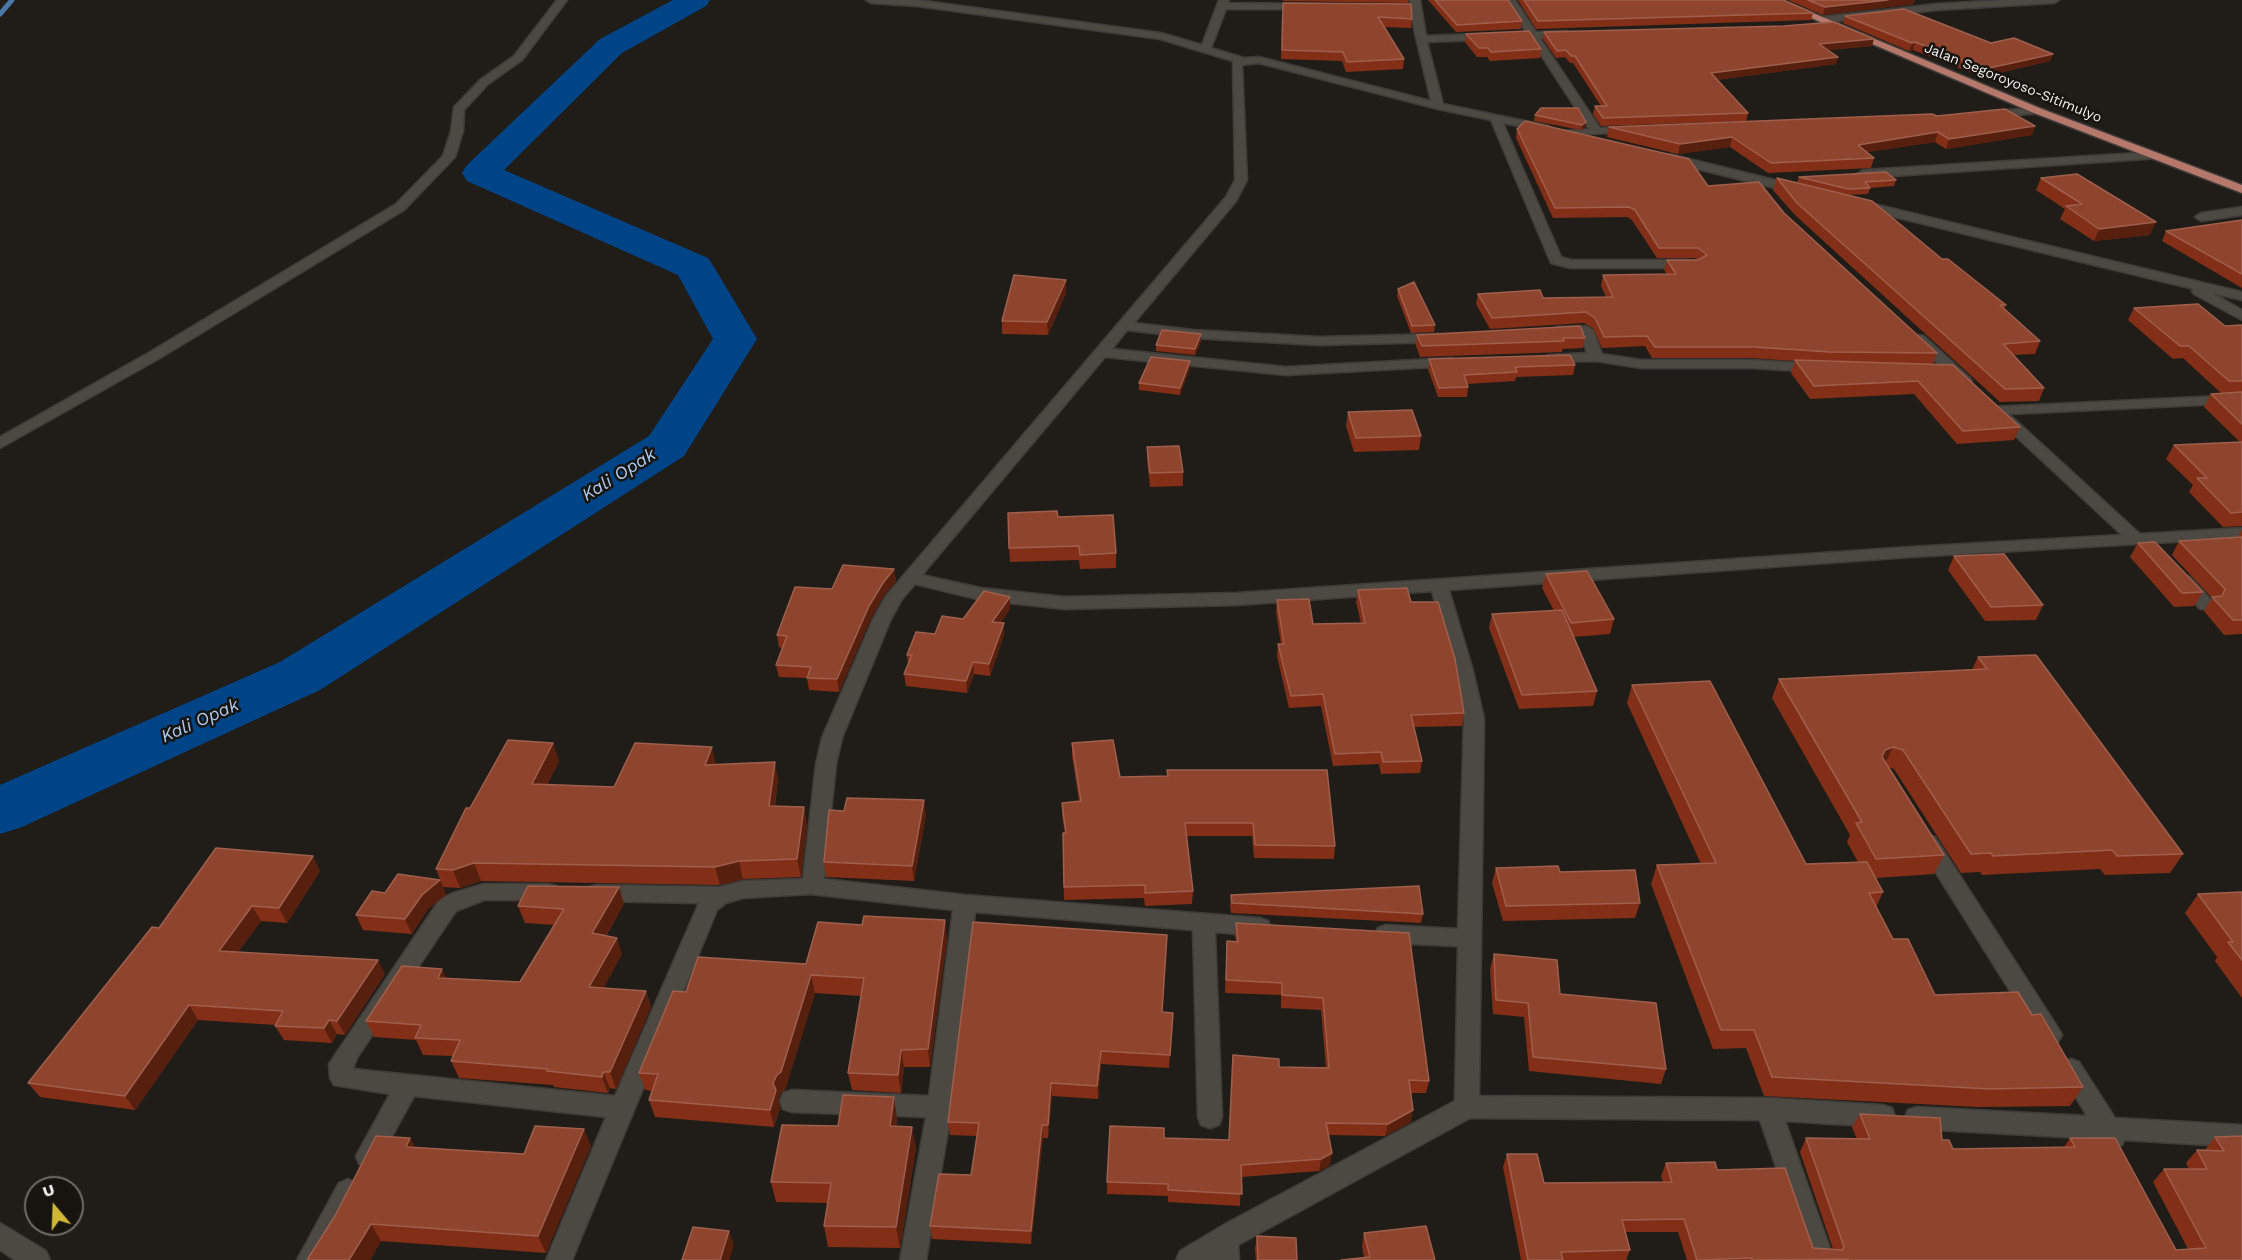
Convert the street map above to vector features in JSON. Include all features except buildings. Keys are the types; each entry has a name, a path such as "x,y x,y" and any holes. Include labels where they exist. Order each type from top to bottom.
{"main road":[{"name":"Jalan Segoroyoso-Sitimulyo","path":"1774,0 2038,111 2242,189"}],"street":[{"path":"0,444 175,344 399,207 449,157 456,131 458,109 484,82 518,58 562,0"},
{"path":"871,0 917,3 1161,36 1241,60 1259,60 1438,106 1612,144"},
{"path":"1510,0 1596,131"},
{"path":"1924,0 1936,8"},
{"path":"1805,27 1826,22 1936,8 2055,0"},
{"path":"1205,50 1223,3 1313,7"},
{"path":"1412,5 1438,106"},
{"path":"1422,39 1575,34"},
{"path":"810,886 815,877 826,764 832,738 882,619 895,596 1232,198 1240,180 1236,67 1241,60"},
{"path":"1979,114 2038,111"},
{"path":"1495,117 1556,260 1570,264 1695,264"},
{"path":"1567,133 1642,129"},
{"path":"1657,155 1814,194"},
{"path":"1848,175 2155,156"},
{"path":"1757,180 1803,177"},
{"path":"1757,180 1769,198"},
{"path":"1847,202 2242,296"},
{"path":"2201,217 2242,211"},
{"path":"2183,282 2242,316"},
{"path":"1125,326 1193,334 1319,341 1457,337"},
{"path":"1906,328 2159,555"},
{"path":"1538,332 1584,329 1596,357"},
{"path":"1102,352 1286,371 1472,362"},
{"path":"1528,360 1596,357 1641,364 1750,364 1837,369"},
{"path":"1933,371 1954,371"},
{"path":"1988,402 2242,399"},
{"path":"912,578 981,594 1065,603 1237,599 1910,552 2242,533"},
{"path":"2175,572 2206,605"},
{"path":"1439,585 1466,679 1474,720 1467,1107"},
{"path":"1917,826 2124,1156"},
{"path":"623,1108 342,1078 341,1064 438,917 448,905 463,896 482,891 718,896 732,891 798,889 810,886 965,903 1284,929"},
{"path":"559,1260 672,988 709,905 718,896"},
{"path":"913,1260 940,1107 965,903"},
{"path":"1204,924 1210,1117"},
{"path":"1365,933 1469,938"},
{"path":"310,1260 407,1086"},
{"path":"792,1101 940,1107"},
{"path":"1190,1260 1225,1250 1467,1107 1768,1108 2242,1136"},
{"path":"1768,1108 1821,1260"},
{"path":"0,1235 37,1260"}],"waterway":[{"path":"0,14 12,0"},
{"name":"Kali Opak","path":"0,811 300,676 667,446 735,339 694,267 480,173 611,46 695,0"}]}
